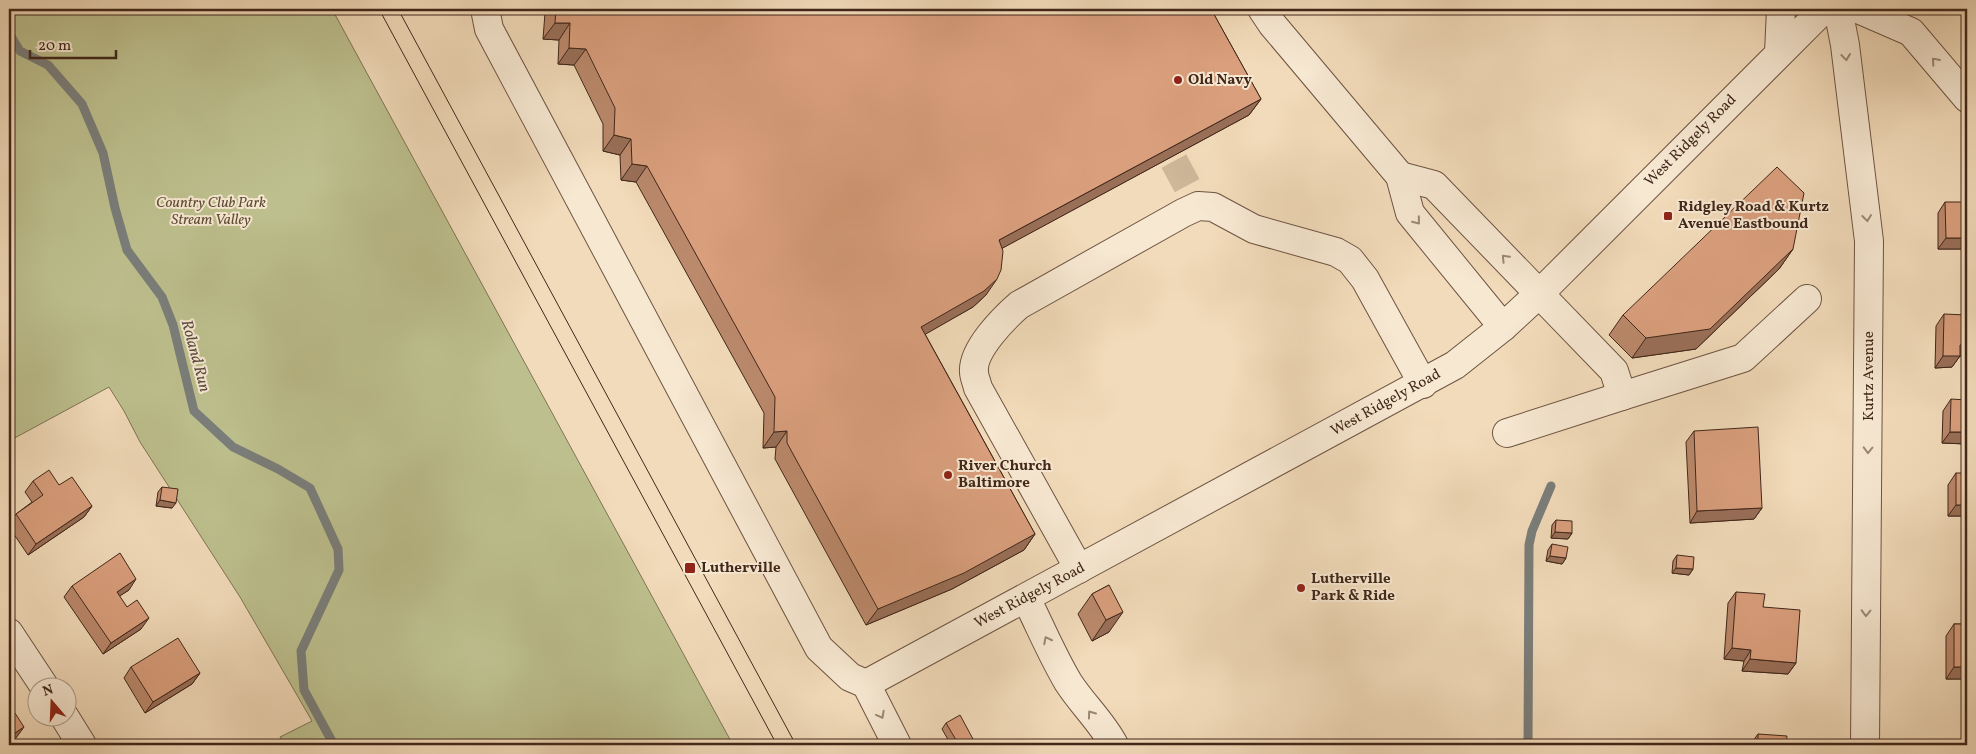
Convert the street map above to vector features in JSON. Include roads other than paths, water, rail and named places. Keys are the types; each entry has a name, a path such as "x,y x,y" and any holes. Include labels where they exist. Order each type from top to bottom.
{"street":[{"path":"486,9 489,29 819,648 850,677 866,684 897,745"},
{"path":"1262,9 1272,24 1400,176 1410,213 1503,328"},
{"path":"1779,53 1781,9"},
{"name":"West Ridgely Road","path":"866,684 1455,365 1503,328 1540,293 1824,9"},
{"name":"Kurtz Avenue","path":"1838,9 1845,45 1869,241 1865,745"},
{"path":"1858,9 1911,32 1967,98"},
{"path":"1400,176 1434,186 1614,371 1622,396"},
{"path":"1079,569 978,388 974,372 976,360 985,342 1005,317 1019,304 1183,213 1198,206 1213,207 1254,229 1336,252 1350,260 1366,279 1423,384"},
{"path":"1508,433 1743,358 1807,299"},
{"path":"1026,598 1068,682 1094,719 1108,734 1114,745"},
{"path":"9,633 37,676"},
{"path":"70,726 82,745"}],"waterway":[{"name":"Roland Run","path":"9,33 20,51 48,65 82,104 103,153 115,208 127,250 162,297 173,325 194,411 233,447 278,469 310,488 338,549 339,570 301,651 304,690 334,745"},
{"path":"1528,745 1529,545 1532,531 1551,486"}],"tunnel":[{"path":"1154,124 1198,206"}],"tram line":[{"path":"379,9 777,745"},
{"path":"398,9 796,745"}],"place":[{"name":"Old Navy","path":"1178,80"},
{"name":"Ridgley Road & Kurtz Avenue Eastbound","path":"1668,216"},
{"name":"River Church Baltimore","path":"948,475"},
{"name":"Lutherville","path":"690,568"},
{"name":"Lutherville Park & Ride","path":"1301,588"}],"park label":[{"name":"Country Club Park Stream Valley","path":"211,212"}]}
